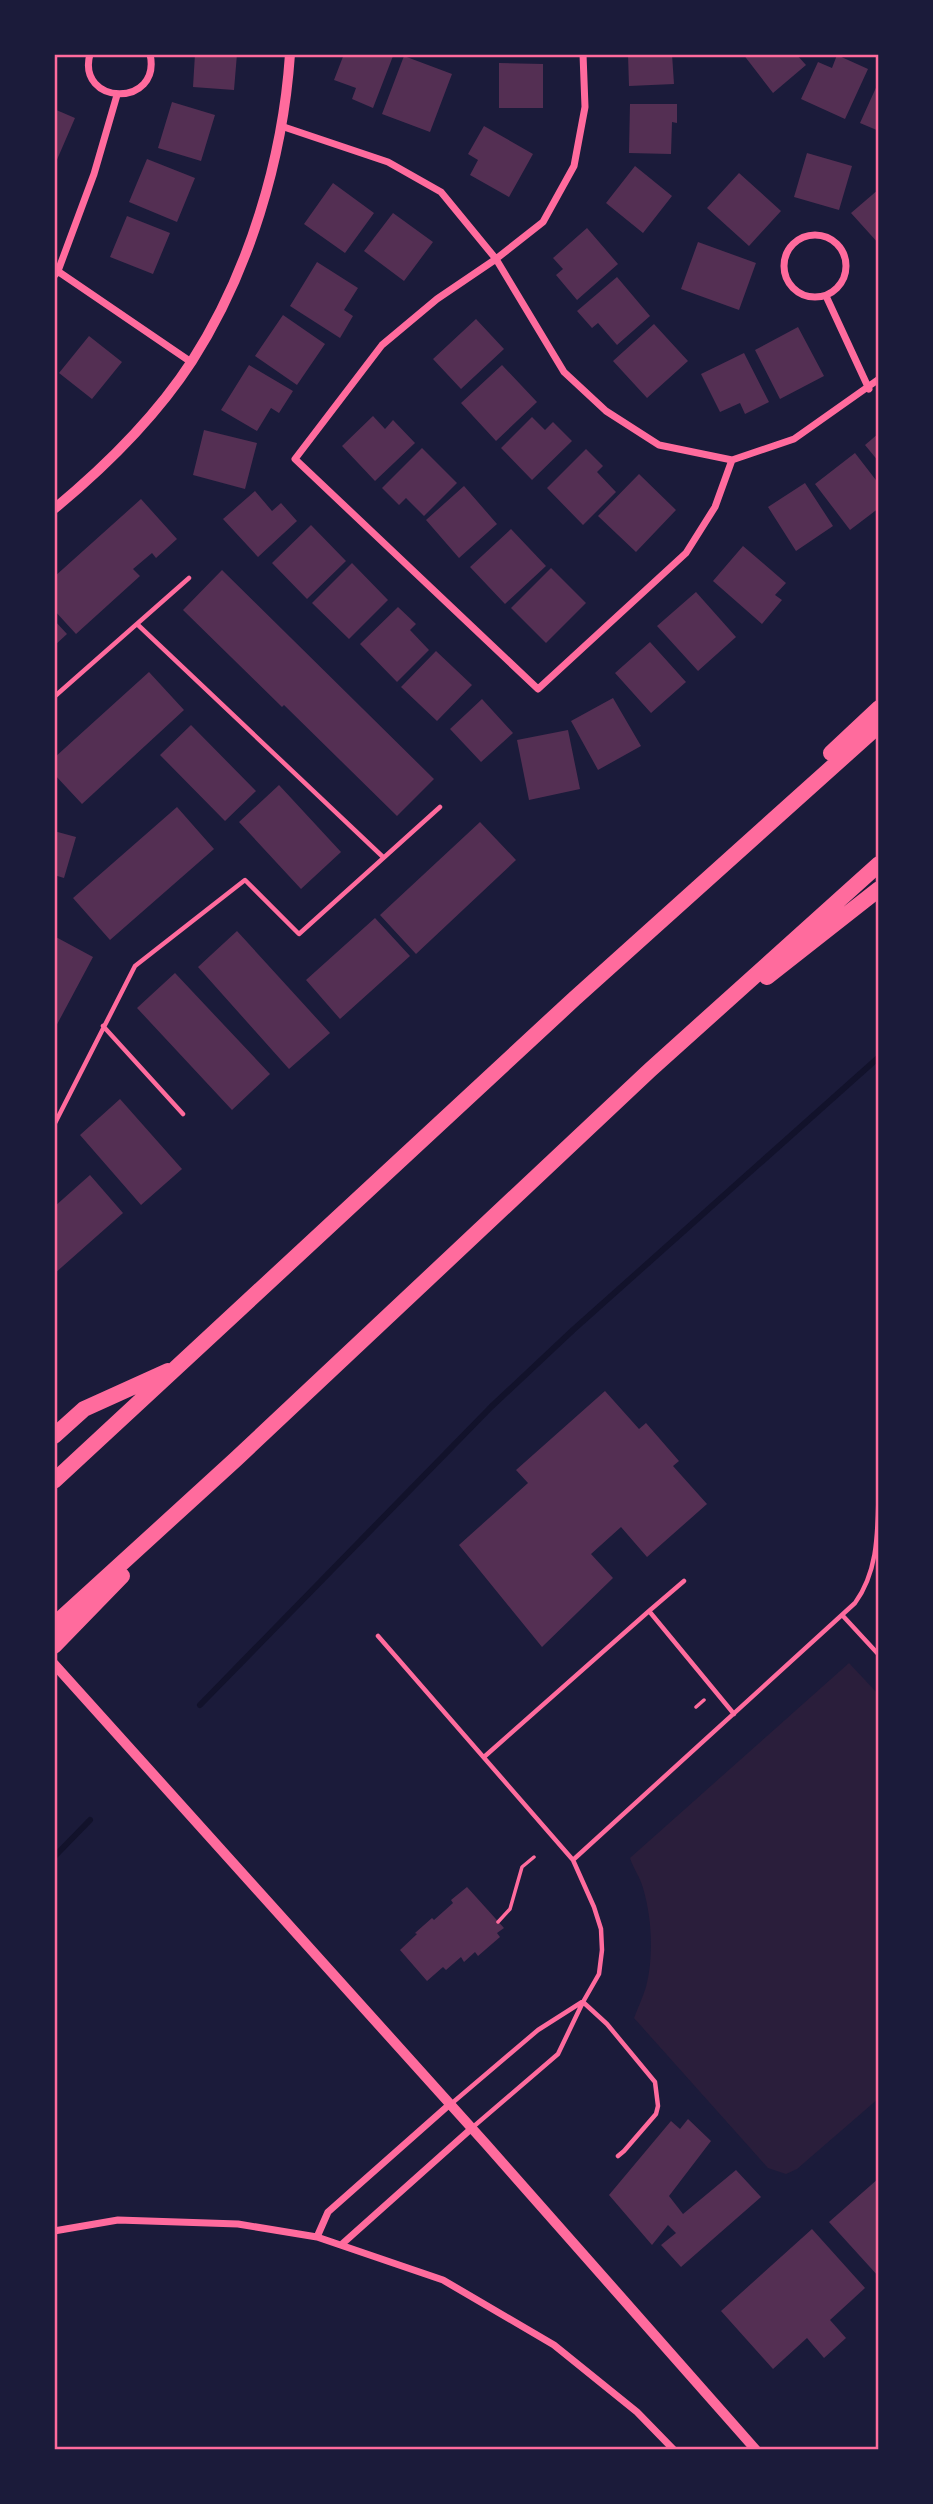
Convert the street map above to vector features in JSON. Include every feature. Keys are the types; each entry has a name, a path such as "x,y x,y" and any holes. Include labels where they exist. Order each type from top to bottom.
{"highway":[{"path":"54,1481 574,999 879,708"},
{"path":"574,999 879,724"},
{"path":"54,1625 236,1459 650,1070 879,864"},
{"path":"650,1070 879,889"},
{"path":"54,1436 84,1409 183,1364"},
{"path":"54,1646 236,1459"}],"street":[{"path":"90,54 89,70 92,79 99,87 117,95 137,90 145,82 150,72 150,54"},
{"path":"54,509 123,447 191,362 231,287 253,232 281,126 290,54"},
{"path":"583,54 585,107 574,166 543,222 437,299 382,345 295,459 538,689 685,553 715,507 732,460"},
{"path":"117,95 94,174 56,272 191,362"},
{"path":"281,126 388,162 441,192 495,259 564,372 606,411 659,444 732,460 794,439 879,379"},
{"path":"819,235 829,238 844,254 847,265 845,276 840,286 826,296 802,296 788,283 784,274 786,254 799,239 819,235"},
{"path":"826,296 869,388"},
{"path":"54,1664 472,2128 756,2450"},
{"path":"317,2236 328,2212 450,2104"},
{"path":"341,2245 472,2128"},
{"path":"54,2231 118,2220 238,2224 317,2236 443,2280 554,2345 637,2412 674,2450"}],"lane":[{"path":"54,697 189,578"},
{"path":"137,624 383,857"},
{"path":"54,1125 135,966 245,880 299,934 440,807"},
{"path":"103,1026 183,1114"},
{"path":"573,1860 843,1616 863,1591 871,1575 875,1555 879,1481"},
{"path":"484,1757 684,1581"},
{"path":"649,1611 734,1714"},
{"path":"843,1616 879,1655"},
{"path":"378,1636 573,1860 601,1929 599,1974 558,2054 472,2128"},
{"path":"450,2104 538,2030 583,2002"},
{"path":"583,2002 607,2024 655,2082 658,2106 656,2114 618,2156"}],"path":[{"path":"696,1707 704,1700"},
{"path":"498,1922 510,1909 522,1867 534,1857"}],"shaded area":[{"path":"849,1663 879,1695 879,2098 797,2169 786,2174 768,2168 634,2018 649,1975 651,1937 643,1888 630,1858"}],"building":[{"path":"195,54 237,54 234,90 193,87"},
{"path":"344,54 393,56 373,108 352,99 356,88 334,80"},
{"path":"628,54 672,54 674,84 629,86"},
{"path":"743,54 796,54 806,65 773,93"},
{"path":"837,55 868,69 845,119 801,99 818,62 832,68"},
{"path":"404,56 452,74 430,132 382,114"},
{"path":"499,63 543,64 543,108 499,108"},
{"path":"879,81 879,131 860,123"},
{"path":"172,102 215,115 201,161 158,148"},
{"path":"630,104 677,104 677,123 672,122 671,154 629,153"},
{"path":"54,109 75,118 56,162 54,161"},
{"path":"484,126 533,154 509,197 470,175 478,160 468,154"},
{"path":"807,153 852,166 839,210 794,197"},
{"path":"147,159 195,178 177,222 129,202"},
{"path":"635,166 672,196 643,233 606,203"},
{"path":"739,173 781,211 749,246 707,208"},
{"path":"333,183 374,213 345,253 304,224"},
{"path":"879,189 879,244 851,213"},
{"path":"393,213 433,242 404,281 364,251"},
{"path":"127,216 170,233 153,274 110,257"},
{"path":"587,228 618,264 577,300 556,275 563,269 553,258"},
{"path":"698,242 756,263 739,310 681,289"},
{"path":"317,262 358,288 344,310 353,316 340,338 290,306"},
{"path":"617,277 650,316 617,345 598,323 592,328 577,311"},
{"path":"283,315 325,344 297,385 255,356"},
{"path":"476,319 504,349 461,389 433,359"},
{"path":"654,324 688,361 647,398 613,361"},
{"path":"798,327 824,376 780,399 755,350"},
{"path":"89,336 122,362 92,399 59,373"},
{"path":"744,353 769,402 745,414 740,403 720,412 701,374"},
{"path":"249,365 293,391 279,413 271,408 257,431 221,410"},
{"path":"502,365 537,402 496,441 461,403"},
{"path":"373,416 385,429 393,420 415,443 375,481 342,446"},
{"path":"532,417 545,430 553,422 572,441 532,480 501,448"},
{"path":"204,430 257,443 245,489 193,475"},
{"path":"879,433 879,462 865,445"},
{"path":"422,448 457,483 424,516 406,498 399,505 382,488"},
{"path":"586,449 603,466 597,472 616,492 583,525 547,488"},
{"path":"855,453 879,484 879,508 850,530 815,484"},
{"path":"639,474 676,510 636,552 598,516"},
{"path":"805,483 833,526 796,551 768,507"},
{"path":"464,486 497,524 459,558 426,520"},
{"path":"255,491 272,511 281,503 297,521 258,557 223,519"},
{"path":"141,499 177,539 156,558 152,553 133,569 140,576 76,634 54,610 54,577"},
{"path":"311,525 346,561 307,599 272,563"},
{"path":"511,529 546,566 505,604 470,567"},
{"path":"743,546 786,583 775,595 782,600 762,624 713,581"},
{"path":"352,563 388,600 349,639 312,603"},
{"path":"551,568 586,603 546,643 511,608"},
{"path":"222,570 434,779 397,816 183,610"},
{"path":"696,592 736,637 698,671 657,626"},
{"path":"398,607 416,624 410,630 429,650 397,682 360,644"},
{"path":"54,620 67,634 54,646"},
{"path":"650,642 686,682 651,713 615,673"},
{"path":"436,651 472,685 437,721 401,687"},
{"path":"149,672 184,710 82,804 54,774 54,758"},
{"path":"613,698 641,746 598,770 571,721"},
{"path":"482,699 513,733 481,762 450,729"},
{"path":"191,725 256,791 225,821 160,755"},
{"path":"568,730 580,789 529,800 517,740"},
{"path":"279,785 341,852 301,889 239,822"},
{"path":"177,807 214,849 110,940 73,898"},
{"path":"480,822 516,860 416,954 380,915"},
{"path":"54,831 76,837 64,878 54,875"},
{"path":"375,918 410,956 340,1019 306,980"},
{"path":"237,931 330,1033 289,1069 198,967"},
{"path":"54,936 93,957 54,1030"},
{"path":"175,973 270,1074 232,1110 137,1008"},
{"path":"120,1099 182,1169 141,1205 80,1135"},
{"path":"90,1175 123,1213 54,1274 54,1207"},
{"path":"605,1391 639,1429 646,1423 679,1461 673,1466 707,1504 647,1557 621,1527 591,1554 613,1578 542,1647 459,1545 528,1483 516,1470"},
{"path":"467,1887 504,1928 497,1933 500,1937 478,1956 475,1952 464,1962 461,1957 446,1970 443,1967 427,1981 400,1950 417,1934 415,1933 432,1918 434,1920 453,1903 451,1900"},
{"path":"688,2119 711,2141 669,2196 683,2214 736,2170 761,2197 681,2267 661,2245 676,2233 668,2225 652,2245 609,2195 671,2121 680,2129"},
{"path":"879,2178 879,2277 829,2222"},
{"path":"812,2229 865,2288 830,2320 846,2338 824,2358 807,2338 773,2369 721,2311"}],"waterway":[{"path":"200,1705 491,1407 573,1330 879,1057"},
{"path":"54,1857 90,1820"}]}
